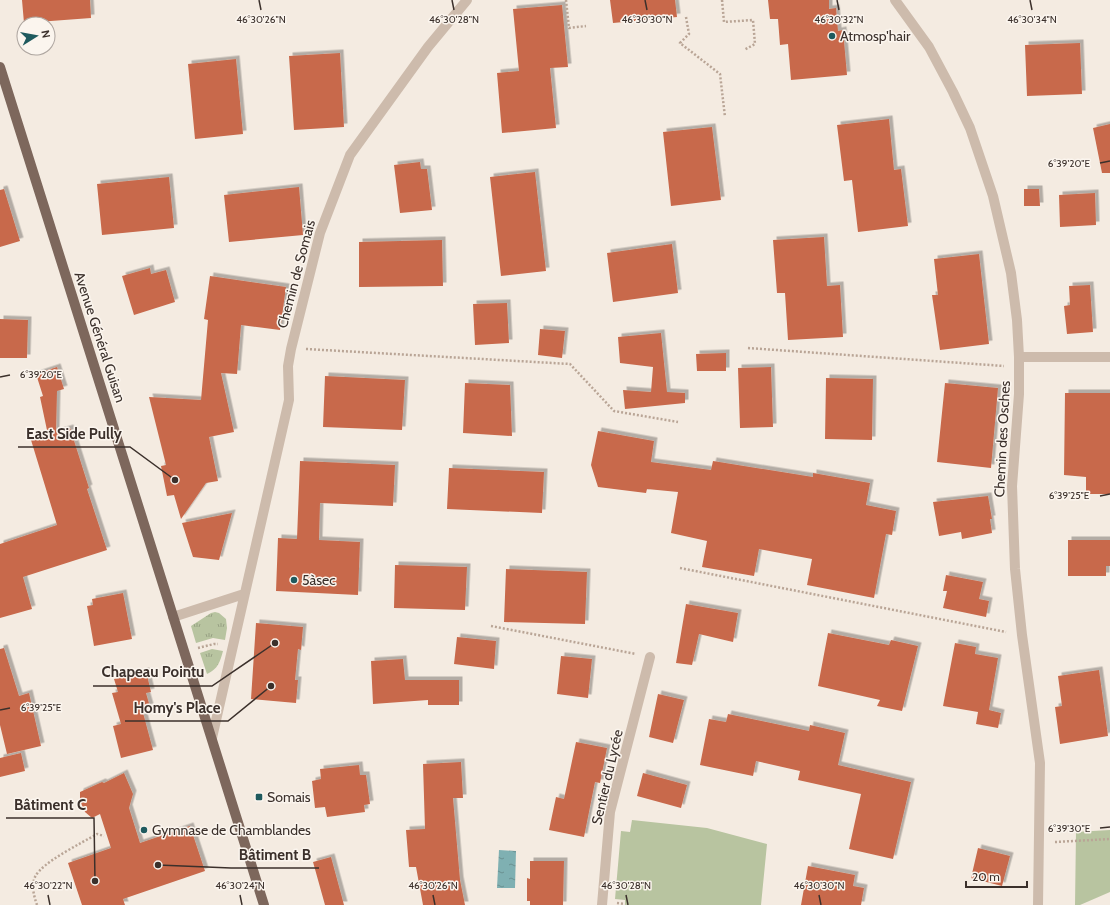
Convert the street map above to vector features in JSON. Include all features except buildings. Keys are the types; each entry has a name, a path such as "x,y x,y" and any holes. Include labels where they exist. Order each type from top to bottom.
{"main road":[{"name":"Avenue Général Guisan","path":"0,67 264,905"}],"street":[{"name":"Chemin de Somais","path":"212,738 244,594 261,529 289,400 288,366 291,349 320,232 350,155 428,47 467,0"},
{"name":"Chemin des Osches","path":"895,0 929,47 962,109 993,196 1011,273 1017,320 1019,357 1019,394 1012,486 1015,569 1022,635 1040,763 1038,905"},
{"path":"1019,357 1110,357"},
{"path":"173,617 244,594"},
{"name":"Sentier du Lycée","path":"602,905 610,812 650,657"}],"path":[{"path":"566,0 569,28 586,26"},
{"path":"722,0 724,22 753,20 755,44 744,50"},
{"path":"686,17 689,34 680,44 720,74 725,118"},
{"path":"300,348 570,364 614,410 678,422"},
{"path":"748,348 1006,366"},
{"path":"680,568 1022,635"},
{"path":"491,626 650,657"},
{"path":"198,648 214,644 225,645"},
{"path":"37,905 33,886 35,876 50,861 97,834 104,836"},
{"path":"1052,842 1110,839"}],"green space":[{"path":"215,612 219,613 226,619 227,628 225,640 213,638 196,643 191,626"},
{"path":"212,649 223,651 218,665 214,670 207,674 200,653"},
{"path":"632,820 707,828 767,844 761,905 625,905 625,900 615,899 621,831 630,832"},
{"path":"1110,830 1110,892 1080,905 1075,905 1076,832"}],"water":[{"path":"499,850 516,851 515,888 497,888"}],"place":[{"name":"Atmosp'hair","path":"832,36"},
{"name":"East Side Pully","path":"175,480"},
{"name":"5àsec","path":"294,580"},
{"name":"Chapeau Pointu","path":"275,643"},
{"name":"Homy's Place","path":"271,686"},
{"name":"Somais","path":"259,797"},
{"name":"Gymnase de Chamblandes","path":"144,830"},
{"name":"Bâtiment B","path":"158,865"},
{"name":"Bâtiment C","path":"95,881"}]}
